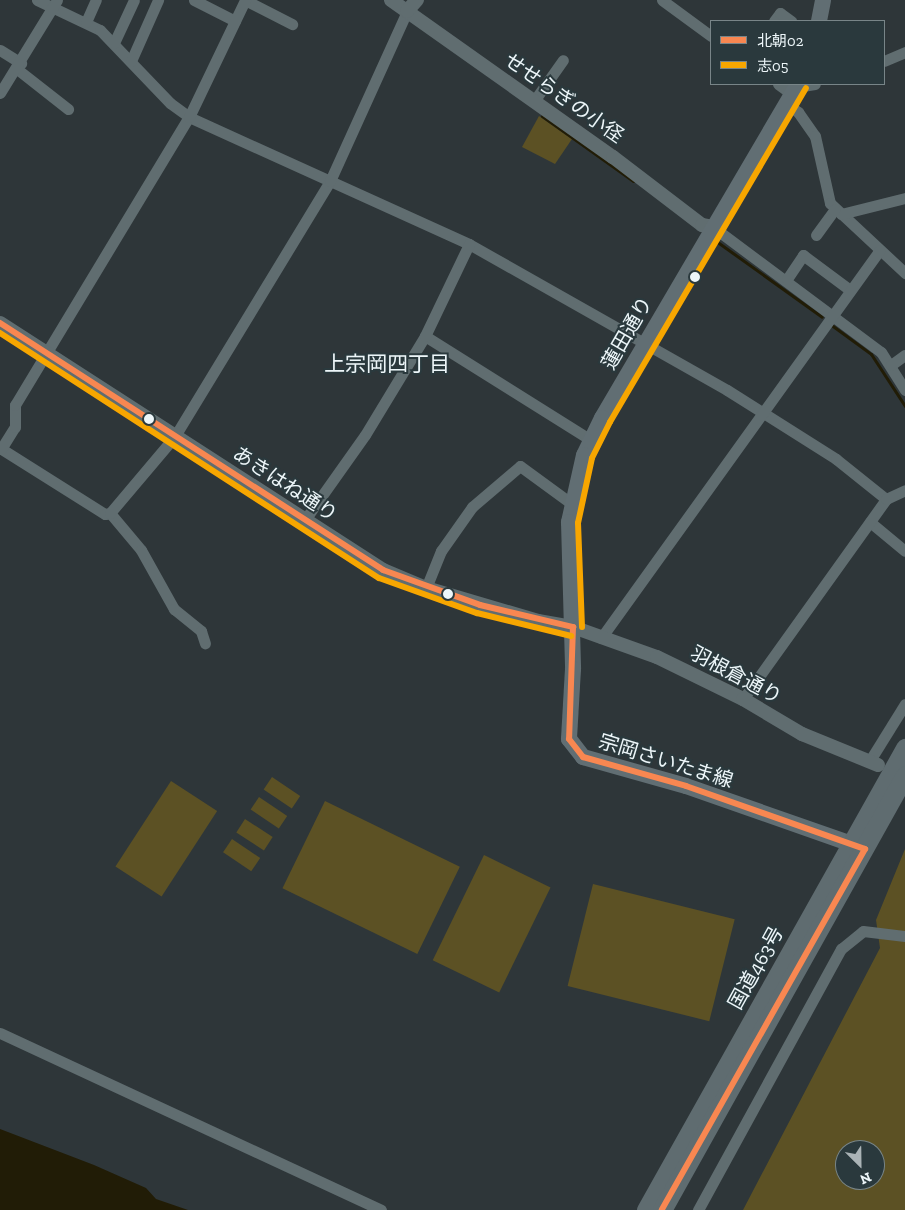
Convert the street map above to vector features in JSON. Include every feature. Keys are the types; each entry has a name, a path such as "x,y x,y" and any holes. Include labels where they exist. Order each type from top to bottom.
{"highway":[{"name":"国道463号","path":"646,1210 679,1165 858,845 905,748"},
{"name":"国道463号","path":"858,845 905,775"},
{"name":"国道463号","path":"662,1210 679,1165"}],"main road":[{"path":"819,20 823,0"},
{"name":"蓮田通り","path":"573,627 568,545 572,504 591,440 644,345 793,92"},
{"name":"宗岡さいたま線","path":"573,627 568,739 583,757 686,786 858,845"}],"street":[{"path":"38,0 56,4 86,22 114,43 170,103 189,118 470,244 761,412 836,459 886,499"},
{"path":"86,22 96,0"},
{"path":"114,43 134,0"},
{"path":"131,61 158,0"},
{"path":"194,0 235,21"},
{"path":"292,24 245,0 189,118 45,352 15,405 15,426 1,449 105,514 110,513 174,436 330,181 407,11 416,0"},
{"name":"せせらぎの小径","path":"391,0 534,101 702,225 713,227"},
{"path":"662,0 710,35"},
{"path":"0,93 19,66 56,4"},
{"path":"775,20 780,13 790,20"},
{"path":"0,50 68,109"},
{"path":"885,61 905,52"},
{"path":"534,101 564,60"},
{"path":"780,85 793,92 798,112 815,136 825,188 838,211 878,251 905,273"},
{"path":"793,92 812,85"},
{"path":"816,235 838,211 905,198"},
{"path":"713,227 787,279 881,352 891,365 905,390"},
{"path":"304,521 365,434 425,336 470,244"},
{"path":"601,638 878,251"},
{"path":"787,279 803,255 850,290"},
{"name":"あきはね通り","path":"0,323 304,521 383,570 426,588 538,621 573,627"},
{"path":"425,336 591,440"},
{"path":"891,365 905,355"},
{"path":"426,588 441,551 472,507 520,466 572,504"},
{"path":"743,699 886,499 905,490"},
{"path":"110,513 141,550 174,609 201,631 205,643"},
{"path":"870,522 905,551"},
{"name":"羽根倉通り","path":"573,627 657,657 743,699 802,734 874,764"},
{"path":"874,764 905,704"},
{"path":"698,1210 841,949 863,931 905,936"},
{"path":"0,1033 381,1210"}],"shaded area":[{"path":"539,116 572,139 555,164 522,147"},
{"path":"272,777 300,796 292,808 264,789"},
{"path":"171,781 217,811 162,896 115,867"},
{"path":"259,797 287,816 279,828 251,809"},
{"path":"325,801 460,867 417,954 282,888"},
{"path":"245,819 273,837 264,850 236,832"},
{"path":"232,839 260,858 251,871 223,852"},
{"path":"905,849 905,1210 743,1210 880,948 876,920"},
{"path":"484,855 551,887 499,993 433,960"},
{"path":"593,884 735,919 709,1021 568,986"},
{"path":"0,1129 94,1165 146,1188 156,1199 188,1210 0,1210"}],"waterway":[{"path":"542,116 633,181"},
{"path":"716,241 822,317"},
{"path":"830,324 871,354 905,406"}],"transit line":[{"name":"志05","path":"582,627 578,523 592,458 610,422 806,88"},
{"name":"北朝02","path":"0,323 383,570 480,605 573,627"},
{"name":"志05","path":"0,333 379,578 477,613 571,636"},
{"name":"北朝02","path":"573,627 569,739 583,757 686,786 865,849 662,1210"}],"district":[{"name":"上宗岡四丁目","path":"387,364"}]}
